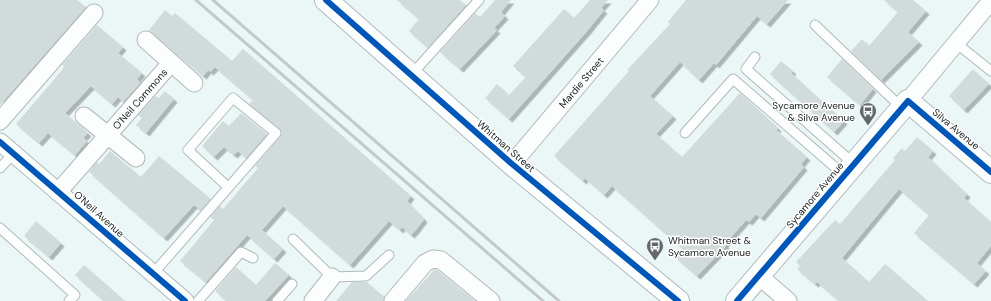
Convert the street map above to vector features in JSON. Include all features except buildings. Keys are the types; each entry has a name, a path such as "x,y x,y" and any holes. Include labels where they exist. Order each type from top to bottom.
{"street":[{"name":"Whitman Street","path":"326,0 410,76 512,164 678,301"},
{"name":"Mardie Street","path":"512,164 650,0"},
{"name":"Sycamore Avenue","path":"737,301 905,104 988,2"},
{"path":"0,121 94,13"},
{"name":"O'Neil Commons","path":"146,40 194,83"},
{"name":"O'Neil Commons","path":"58,192 172,63"},
{"name":"Silva Avenue","path":"905,104 991,172"},
{"name":"O'Neil Commons","path":"84,116 136,158"},
{"name":"O'Neil Avenue","path":"0,142 152,275 187,301"},
{"path":"393,301 425,263 433,259 441,260 491,301"},
{"path":"759,276 788,301"},
{"path":"313,301 332,277"}],"lane":[{"path":"410,76 479,0"},
{"path":"815,25 905,104"},
{"path":"956,43 991,71"},
{"path":"755,57 746,69 849,170"},
{"path":"685,133 733,79 849,170"},
{"path":"152,275 276,133 233,98 188,150 228,187"},
{"path":"0,168 13,154"},
{"path":"0,228 74,294 69,301"},
{"path":"293,239 332,277 366,276 389,255"},
{"path":"187,301 241,252 253,258"},
{"path":"277,301 292,284"}],"railway":[{"path":"196,0 543,301"},
{"path":"213,0 559,301"}],"cycle path":[{"path":"326,0 512,164 678,301"},
{"path":"737,301 908,101 991,172"},
{"path":"0,142 185,301"}],"place":[{"name":"Sycamore Avenue & Silva Avenue","path":"868,126"},
{"name":"Whitman Street & Sycamore Avenue","path":"655,261"}]}
